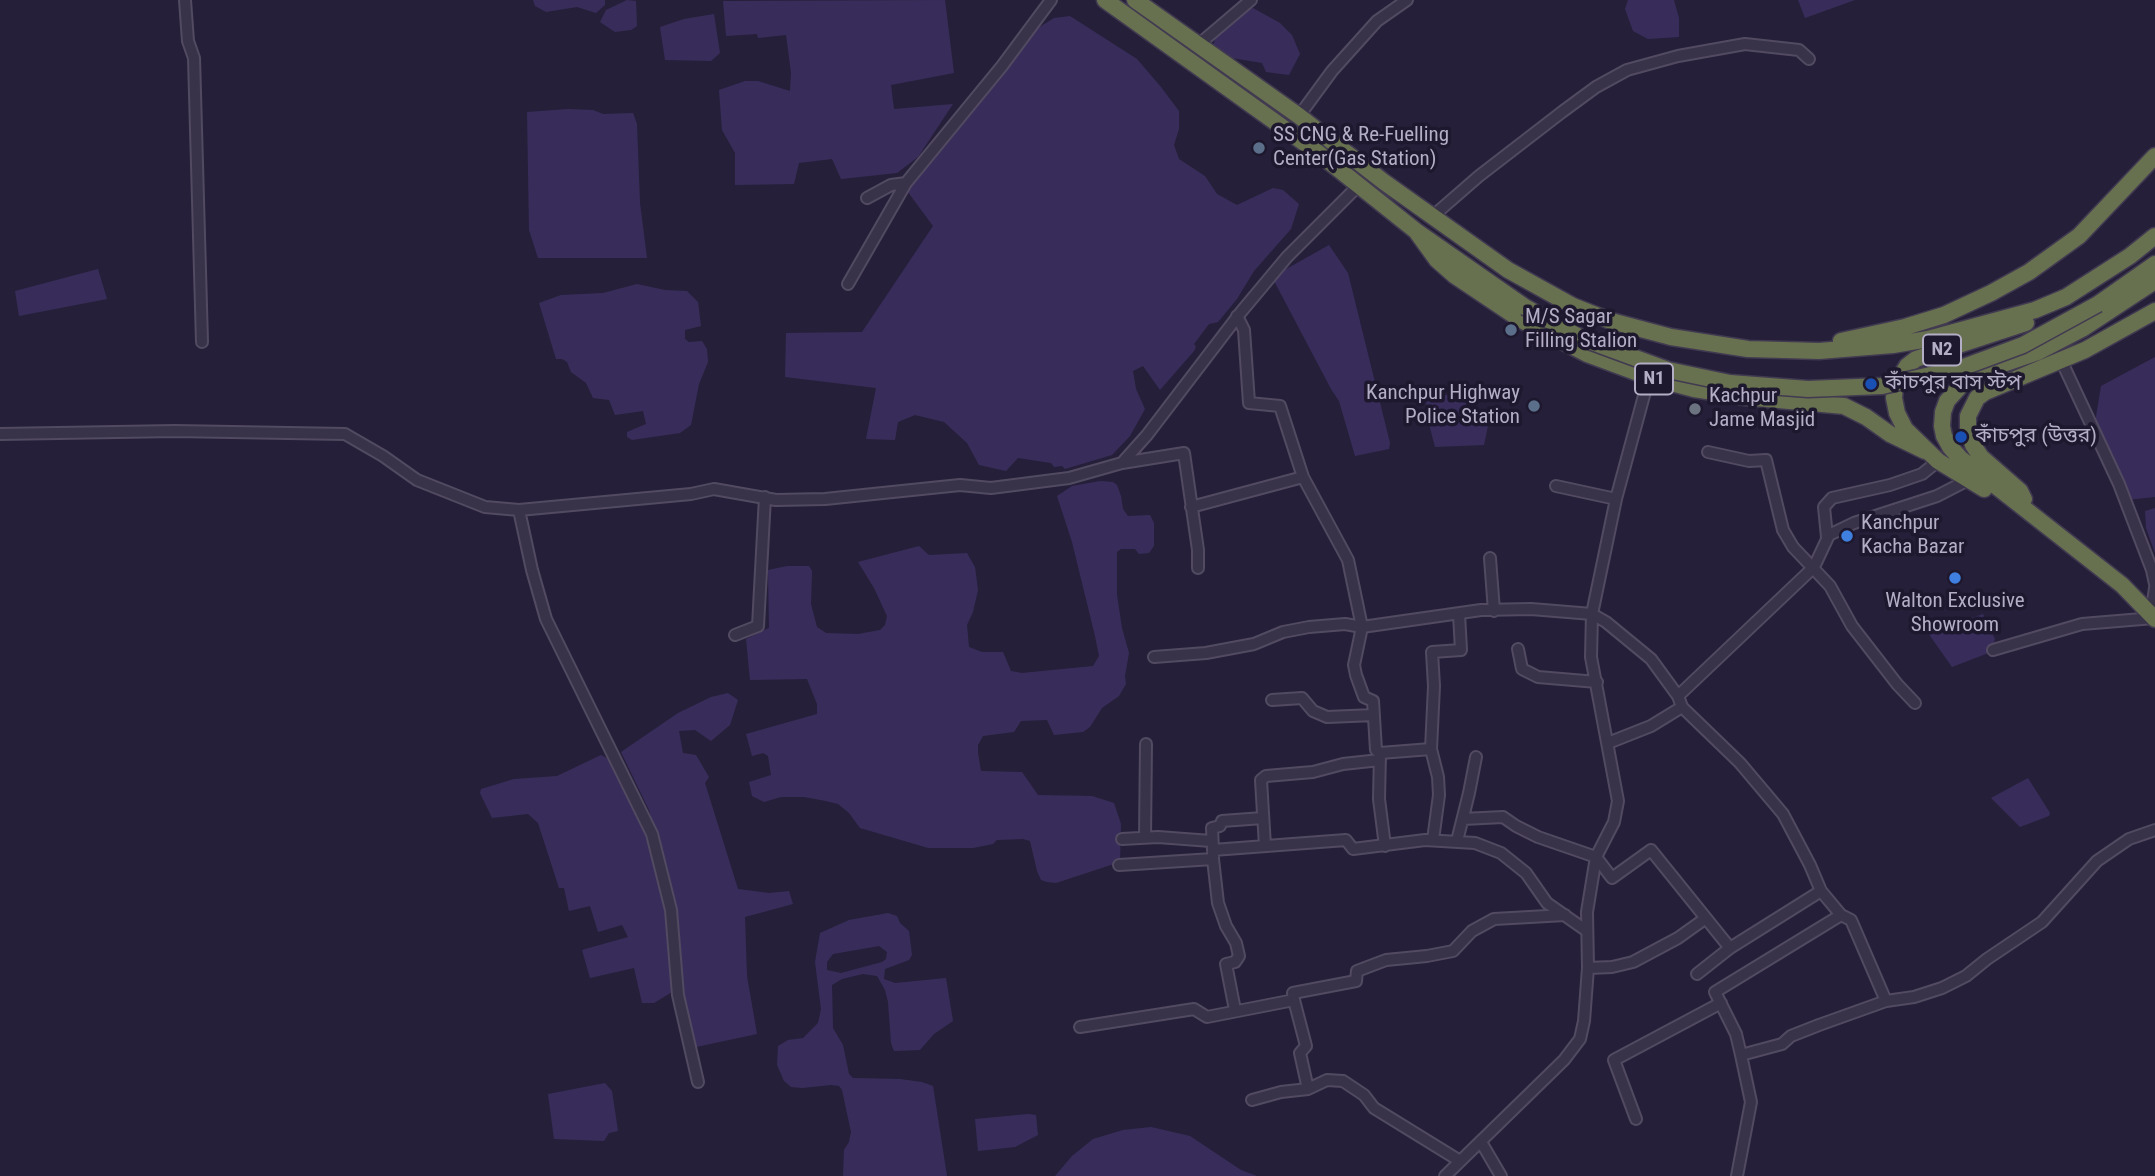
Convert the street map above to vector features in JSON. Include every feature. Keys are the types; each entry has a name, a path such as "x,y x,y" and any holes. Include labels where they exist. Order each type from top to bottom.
{"highway":[{"name":"N1","path":"1105,0 1317,152 1416,231 1525,307 1581,338 1668,370 1730,383 1808,390 1882,386 1961,368 2023,345 2098,304 2155,264"},
{"name":"N1","path":"1137,1 1508,270 1538,288 1611,321 1671,337 1748,349 1819,351 1893,345 1928,339 2022,314 2066,297 2109,271 2155,236"},
{"name":"N1","path":"1819,351 1839,341 1905,327 1944,315 2029,272 2079,236 2155,156"},
{"name":"N1","path":"1416,231 1437,260 1499,306 1587,354 1649,377 1694,389 1745,397 1844,406 1931,456"},
{"name":"N2","path":"2153,617 2122,585 1960,458 1950,447 1941,426 1947,401 1965,381 1983,371 2038,352 2082,329 2155,281"},
{"name":"N2","path":"2066,297 2046,314 2032,321 1927,354 1906,366 1895,386 1897,413 1905,429 1931,456 1970,479 2118,590 2130,595"},
{"name":"N2","path":"2026,509 2020,491 1976,451 1968,430 1968,416 1977,398 1985,392 2085,350 2155,311"}],"street":[{"path":"185,0 188,41 194,58 202,342"},
{"path":"848,284 906,183 1002,66 1051,0"},
{"path":"1198,45 1251,0"},
{"path":"1299,116 1332,71 1377,21 1407,0"},
{"path":"1433,216 1479,176 1596,87 1626,70 1678,56 1745,44 1799,50 1809,59"},
{"path":"867,198 891,185 906,183"},
{"path":"1122,463 1147,435 1237,316 1287,257 1358,186"},
{"path":"1237,316 1244,330 1249,403 1280,407 1303,477 1348,560 1362,627 1354,665 1364,697 1373,701 1376,750 1380,757 1380,799 1385,846"},
{"path":"1993,650 2082,624 2153,617 2155,586 2152,570 2119,484 2061,360"},
{"path":"1445,1176 1564,1060 1580,1039 1588,968 1587,912 1597,857 1614,822 1618,801 1591,657 1592,614 1616,499 1649,377"},
{"path":"0,434 175,431 345,434 417,480 485,507 519,510 691,494 714,489 776,500 825,499 960,485 991,488 1069,478 1122,463 1184,453 1198,550 1198,568"},
{"path":"1708,452 1749,461 1766,460 1783,530 1793,547 1830,586 1852,626 1915,703"},
{"path":"1608,743 1651,726 1680,701 1814,567 1827,537 1824,507 1832,498 1890,485 1922,474 1931,456"},
{"path":"1191,507 1303,477"},
{"path":"1827,537 1854,523 1937,496 1970,479"},
{"path":"1556,485 1616,499"},
{"path":"735,635 758,626 765,498"},
{"path":"519,510 546,619 652,834 671,911 678,995 698,1082"},
{"path":"1490,558 1494,611"},
{"path":"1154,657 1206,653 1254,644 1283,632 1309,626 1345,624 1362,627 1481,610 1531,609 1592,614 1606,621 1651,659 1680,701 1740,763 1783,814 1821,891 1841,915 1851,920 1886,1001"},
{"path":"1433,840 1439,795 1438,776 1431,749 1434,686 1432,652 1461,650 1460,614"},
{"path":"1518,649 1522,669 1527,673 1538,677 1597,682"},
{"path":"1272,700 1302,698 1313,711 1327,717 1374,715"},
{"path":"1145,837 1146,744"},
{"path":"1265,846 1261,780 1266,776 1313,772 1343,764 1431,749"},
{"path":"1457,841 1476,757"},
{"path":"1463,819 1503,817 1538,837 1597,857 1612,877 1651,850 1730,948"},
{"path":"1235,1010 1226,964 1235,962 1239,956 1219,903 1212,828 1220,826 1222,821 1263,818"},
{"path":"1741,1055 1782,1044 1791,1036 1886,1001 1914,997 1942,988 1966,976 2042,922 2097,861 2129,839 2155,830"},
{"path":"1122,839 1145,837 1212,850"},
{"path":"1119,865 1212,850 1346,840 1353,849 1433,840 1475,843 1501,853 1525,873 1547,903 1587,931"},
{"path":"1697,974 1730,948 1821,891"},
{"path":"1308,1088 1300,1053 1306,1046 1293,993 1356,981 1357,971 1386,960 1453,951 1472,931 1494,919 1565,915"},
{"path":"1737,1176 1751,1102 1736,1034 1715,992 1841,915"},
{"path":"1588,968 1612,967 1633,962 1678,938 1706,918"},
{"path":"1080,1027 1154,1013 1194,1009 1207,1017 1294,1000"},
{"path":"1636,1119 1614,1060 1720,1003"},
{"path":"1252,1100 1308,1088 1327,1080 1343,1081 1364,1095 1374,1108 1461,1161"},
{"path":"1479,1143 1492,1176"},
{"path":"1479,1143 1501,1176"}],"shaded area":[{"path":"533,0 605,0 605,5 596,13 577,7 546,12 535,6"},
{"path":"627,0 636,1 637,26 631,30 615,32 600,22 606,10"},
{"path":"945,0 954,73 891,85 894,109 953,104 918,157 897,173 841,179 832,159 799,163 794,184 735,185 735,153 722,130 719,90 745,81 758,81 790,91 791,73 786,35 758,38 757,34 726,36 723,1"},
{"path":"1628,0 1674,0 1679,18 1679,37 1648,39 1633,31 1625,9"},
{"path":"1798,0 1855,0 1805,18"},
{"path":"1253,8 1280,23 1292,35 1300,54 1289,75 1266,72 1262,63 1219,56 1213,46 1217,32 1230,26 1237,15"},
{"path":"714,14 720,53 711,61 665,60 660,27 684,19"},
{"path":"1070,16 1137,59 1161,87 1179,111 1179,129 1174,145 1179,159 1205,176 1217,194 1237,205 1273,188 1283,190 1299,204 1291,229 1254,271 1237,299 1218,322 1209,324 1194,344 1194,351 1160,390 1143,366 1133,371 1136,389 1145,409 1130,436 1112,455 1065,469 1062,466 1054,467 1051,463 1018,458 1006,471 979,465 967,443 944,422 915,415 898,422 895,440 866,439 876,388 785,377 786,333 862,332 933,226 905,188 1038,28 1054,18"},
{"path":"593,110 603,114 633,113 637,124 640,203 647,258 538,258 529,230 527,112"},
{"path":"1329,245 1348,273 1390,443 1389,449 1355,456 1339,401 1272,277"},
{"path":"98,269 107,299 19,316 15,291"},
{"path":"637,284 687,291 698,302 701,326 685,330 685,339 689,342 702,341 707,349 708,362 699,384 691,425 680,433 632,440 627,437 627,432 646,424 643,411 615,415 609,400 593,398 586,383 571,372 567,362 556,359 539,303 561,295 603,293"},
{"path":"2155,357 2155,497 2126,500 2095,423 2101,386"},
{"path":"1425,392 1459,397 1490,416 1484,445 1435,447"},
{"path":"1100,481 1117,485 1123,509 1128,516 1150,515 1154,523 1154,546 1149,553 1139,554 1135,549 1121,549 1117,552 1117,595 1129,653 1126,684 1119,696 1102,708 1090,727 1083,732 1054,735 1047,720 1021,721 1014,732 983,736 978,745 978,753 981,771 1022,772 1038,795 1092,796 1114,803 1121,824 1120,862 1056,883 1047,882 1041,880 1037,871 1030,841 997,840 993,844 973,848 928,848 860,828 838,804 804,797 781,797 764,802 752,796 749,782 771,775 768,756 763,753 752,756 746,734 817,714 817,704 807,679 750,680 746,639 769,628 768,570 787,566 809,566 812,571 811,604 817,627 826,633 858,634 880,630 885,625 887,616 858,562 919,546 929,555 967,553 975,567 978,590 967,625 969,647 982,652 1003,652 1011,671 1022,673 1093,666 1099,656 1095,636 1072,542 1057,496 1072,486"},
{"path":"2155,508 2155,553 2146,528 2145,511"},
{"path":"1983,614 1995,639 1991,652 1952,667 1928,633"},
{"path":"728,693 738,700 730,725 711,741 695,730 679,731 683,753 696,755 709,777 705,783 738,889 769,893 789,891 793,904 745,917 747,976 757,1034 696,1047 683,987 674,901 649,810 621,752 678,713 711,697"},
{"path":"601,755 607,758 635,807 655,862 665,908 672,992 654,1003 642,1003 634,968 590,978 582,950 628,937 622,925 598,932 590,906 569,911 564,888 559,888 538,823 528,814 492,818 480,793 481,789 514,779 557,776"},
{"path":"2028,778 2050,813 2049,816 2020,827 1991,798"},
{"path":"888,913 897,916 909,931 912,955 909,960 885,969 884,979 895,983 946,978 953,1021 934,1034 920,1050 894,1051 888,1002 877,976 863,974 842,979 832,985 833,1028 843,1045 849,1074 853,1078 900,1079 933,1086 947,1176 843,1176 844,1150 851,1132 842,1090 839,1086 831,1085 791,1087 784,1081 777,1065 778,1046 788,1040 803,1038 818,1023 821,1009 815,962 820,933 849,920","holes":["879,946 887,952 886,959 882,962 841,973 827,970 827,962 833,954"]},
{"path":"605,1083 612,1091 618,1131 609,1133 604,1141 554,1139 548,1094"},
{"path":"1036,1115 1038,1135 1015,1147 978,1151 975,1119"},
{"path":"1151,1127 1190,1136 1241,1170 1257,1176 1055,1176 1072,1156 1093,1139 1123,1130"}],"place":[{"name":"SS CNG & Re-Fuelling Center(Gas Station)","path":"1259,148"},
{"name":"M/S Sagar Filling Stalion","path":"1511,330"},
{"name":"কাঁচপুর বাস স্টপ","path":"1871,384"},
{"name":"Kanchpur Highway Police Station","path":"1534,406"},
{"name":"Kachpur Jame Masjid","path":"1695,409"},
{"name":"কাঁচপুর (উত্তর)","path":"1961,437"},
{"name":"Kanchpur Kacha Bazar","path":"1847,536"},
{"name":"Walton Exclusive Showroom","path":"1955,578"}]}
